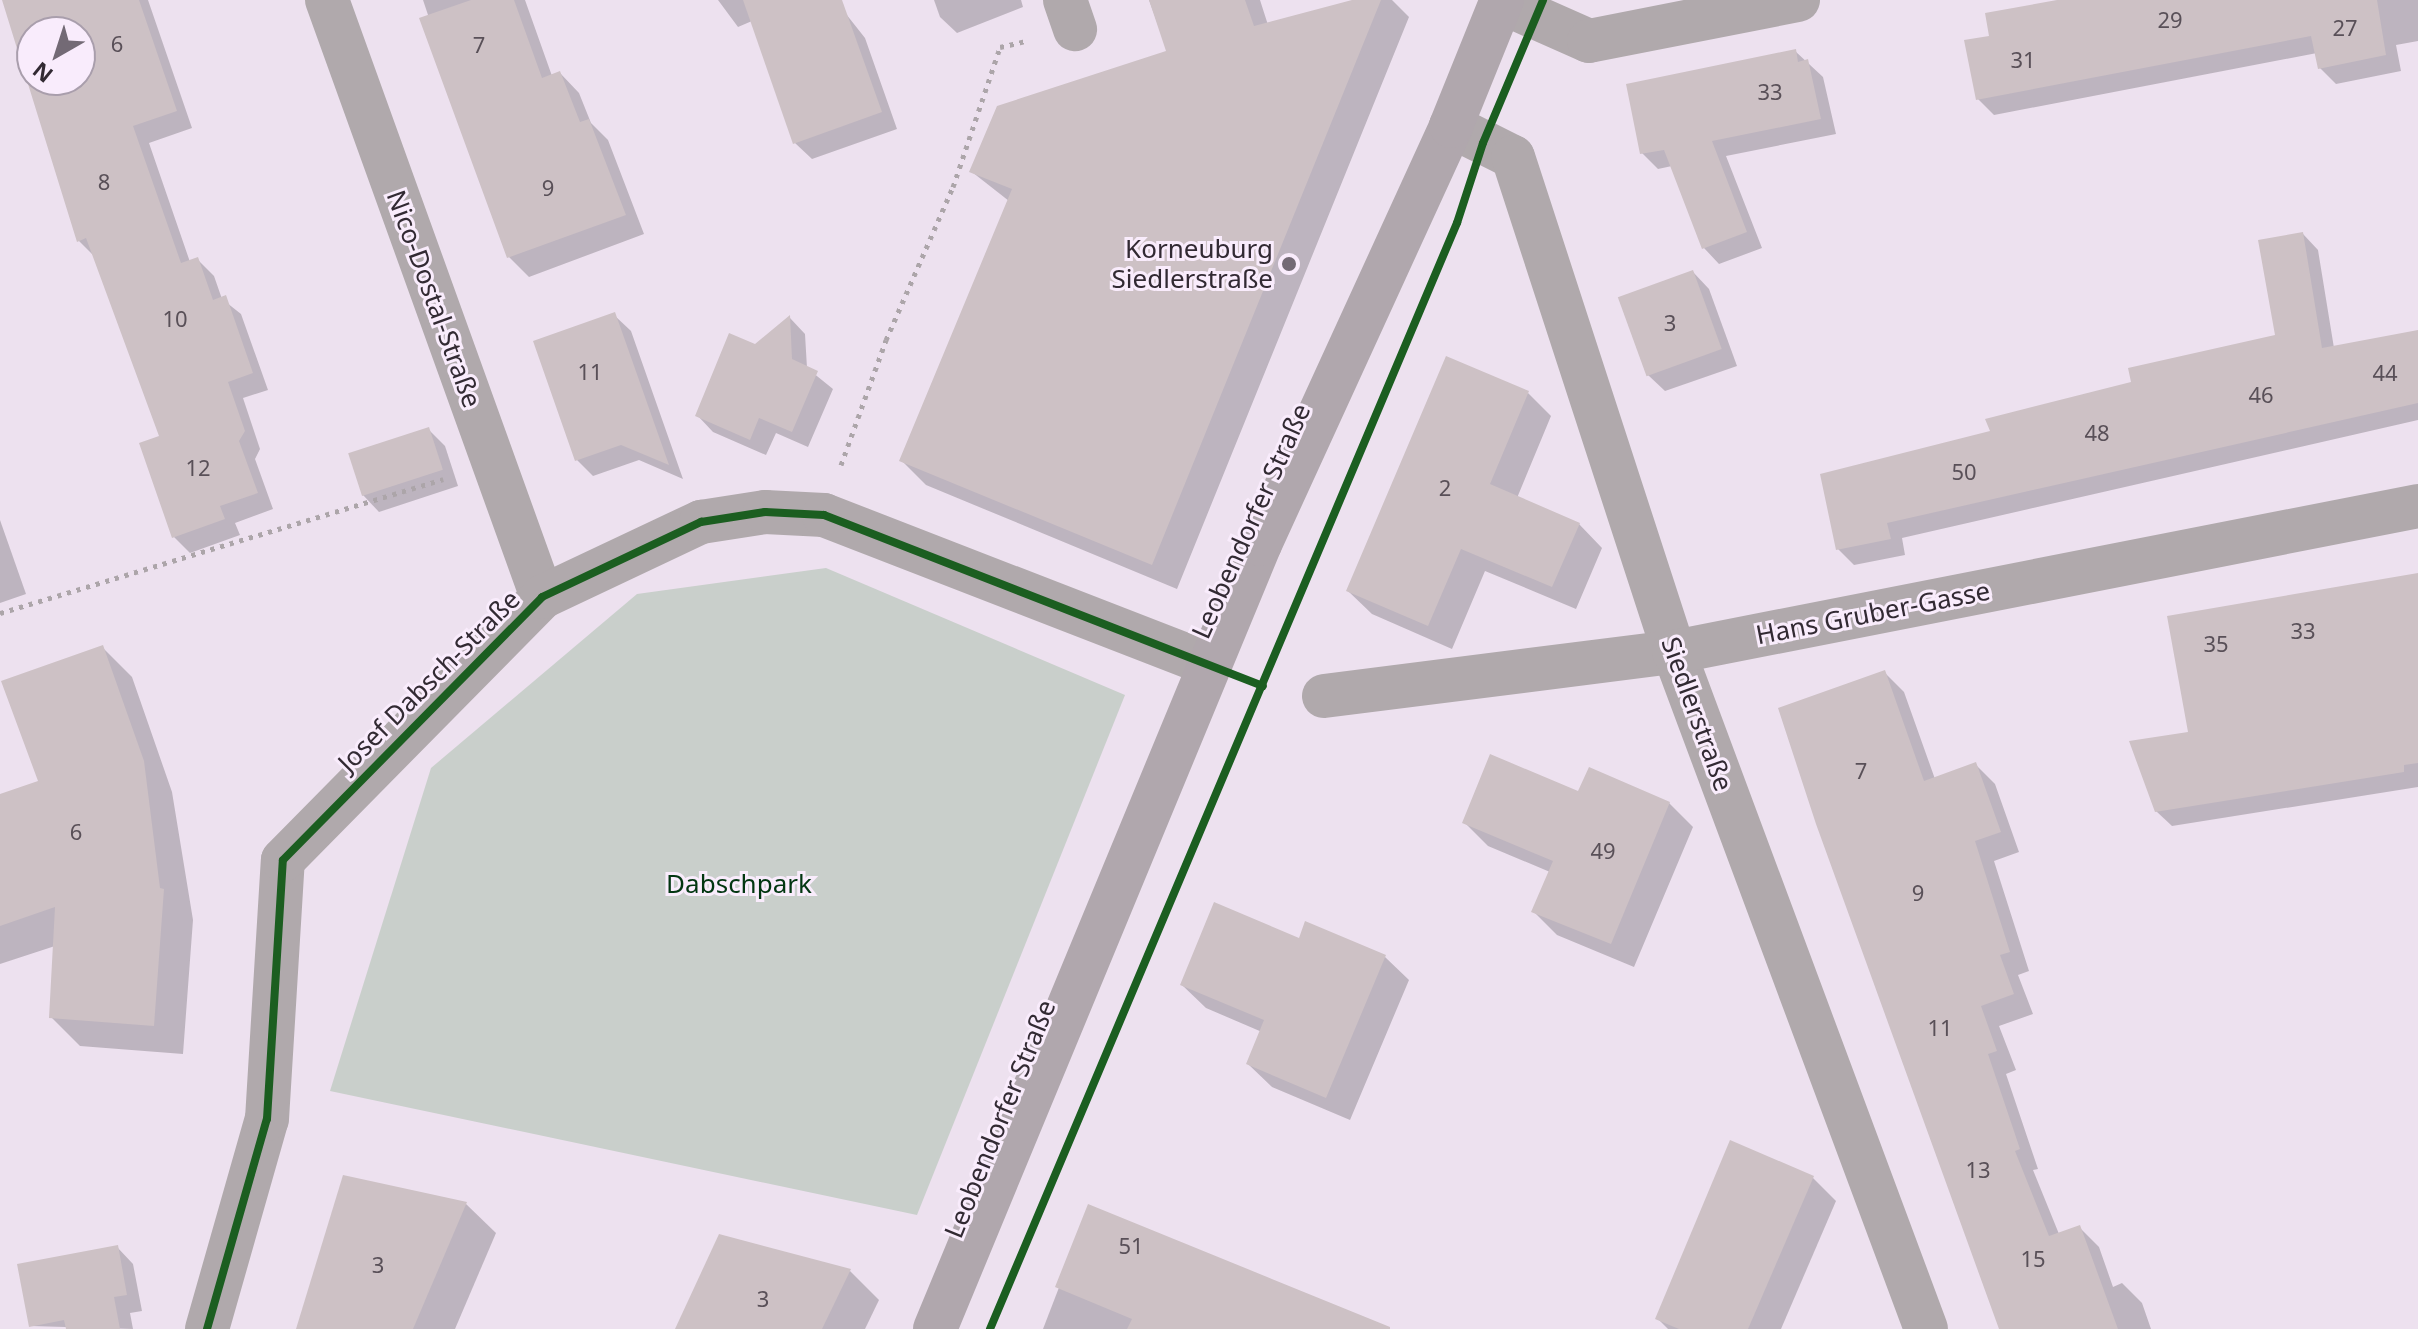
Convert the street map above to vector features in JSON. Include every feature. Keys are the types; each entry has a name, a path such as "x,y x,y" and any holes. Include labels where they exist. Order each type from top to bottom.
{"main road":[{"name":"Leobendorfer Straße","path":"935,1329 1209,664 1451,126 1502,1"}],"street":[{"name":"Nico-Dostal-Straße","path":"327,0 542,597"},
{"path":"1502,1 1589,41 1798,0"},
{"name":"Siedlerstraße","path":"1451,126 1513,157 1674,652 1926,1329"},
{"name":"Hans Gruber-Gasse","path":"1324,696 1674,652 2418,506"},
{"name":"Josef Dabsch-Straße","path":"207,1329 267,1119 283,860 542,597 628,552 701,522 765,512 824,515 1209,664"}],"path":[{"path":"824,515 886,340 953,187 1000,47 1070,14"},
{"path":"0,613 494,464"}],"green space":[{"name":"Dabschpark","path":"826,568 1125,695 917,1215 330,1091 431,768 637,594"}],"building":[{"path":"2,0 139,0 177,111 133,126 181,263 198,257 213,300 226,295 253,373 228,382 245,431 239,441 258,493 220,506 225,519 172,538 139,443 159,436 86,238 77,242 32,96 96,96 96,16 16,16 16,45"},
{"path":"471,0 514,0 542,78 560,71 580,122 589,119 626,215 507,258 419,18"},
{"path":"743,0 842,0 882,112 793,144"},
{"path":"1149,0 1245,0 1254,26 1352,0 1381,0 1152,565 899,461 1012,189 969,172 997,106 1166,51"},
{"path":"2057,0 2377,0 2386,55 2318,69 2311,36 1976,100 1964,40 1989,36 1985,13"},
{"path":"1796,49 1798,62 1808,59 1821,119 1712,141 1747,232 1702,249 1664,150 1640,154 1626,84"},
{"path":"2303,232 2322,348 2418,330 2418,403 1887,523 1891,539 1836,550 1820,474 1990,431 1985,419 2131,382 2128,368 2275,335 2258,240"},
{"path":"1693,270 1722,349 1647,376 1618,297"},
{"path":"615,312 669,465 621,445 575,461 533,341"},
{"path":"790,315 792,359 818,371 792,432 759,418 750,440 695,416 729,333 755,344"},
{"path":"1446,356 1529,391 1490,484 1580,523 1552,587 1461,549 1428,626 1346,591"},
{"path":"429,427 443,470 362,496 348,453"},
{"path":"2418,573 2418,763 2404,765 2404,772 2155,812 2129,741 2188,732 2167,616"},
{"path":"103,645 144,761 160,888 164,889 154,1026 49,1018 55,907 0,926 0,794 38,781 1,681"},
{"path":"1885,670 1924,781 1976,762 2001,832 1975,841 2010,952 2000,955 2014,994 1981,1006 1997,1051 1988,1054 2020,1149 2015,1151 2049,1236 2080,1225 2118,1329 1999,1329 1816,824 1778,708"},
{"path":"1490,754 1578,791 1589,767 1670,802 1611,944 1531,912 1553,861 1462,823"},
{"path":"1214,902 1299,938 1305,921 1386,955 1326,1098 1246,1064 1264,1020 1180,985"},
{"path":"1730,1140 1814,1176 1748,1329 1679,1329 1655,1319"},
{"path":"343,1175 467,1202 413,1329 296,1329"},
{"path":"1088,1204 1390,1329 1127,1329 1132,1319 1055,1287"},
{"path":"719,1234 851,1269 822,1329 675,1329"},
{"path":"118,1245 127,1295 114,1297 120,1329 66,1329 64,1320 29,1327 17,1264"}],"cycle path":[{"path":"990,1329 1457,223 1483,143 1543,0"},
{"path":"207,1329 267,1119 283,860 542,597 701,522 765,512 824,515 1263,686"}],"place":[{"name":"Korneuburg Siedlerstraße","path":"1289,264"}]}
